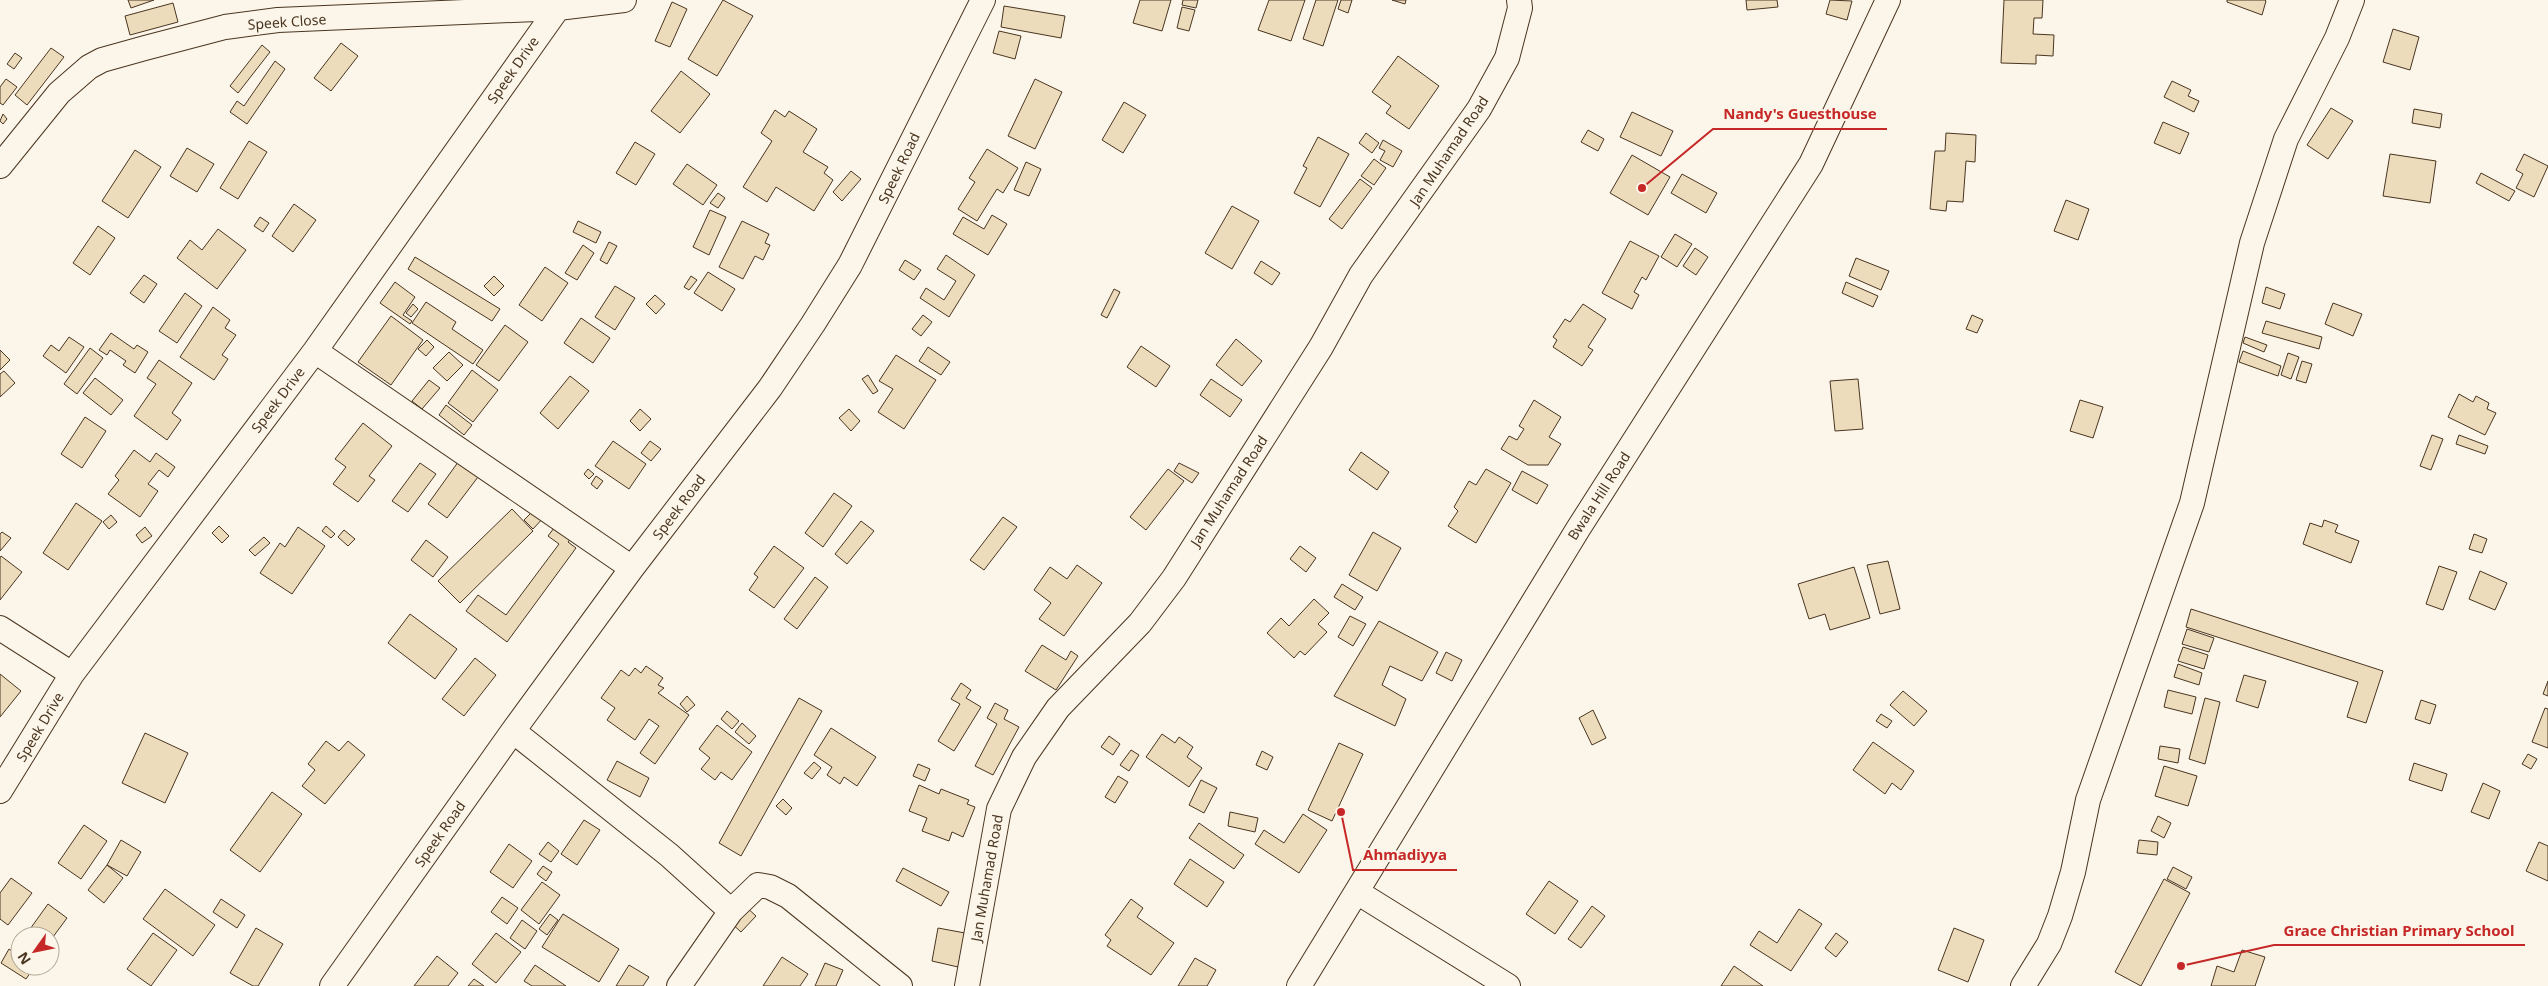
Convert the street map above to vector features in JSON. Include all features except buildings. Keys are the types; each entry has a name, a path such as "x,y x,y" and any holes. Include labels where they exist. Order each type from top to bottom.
{"street":[{"name":"Speek Close","path":"0,166 59,93 89,67 102,60 225,27 278,20 558,8 624,0"},
{"name":"Jan Muhamad Road","path":"967,986 999,809 1024,757 1058,708 1140,623 1174,578 1321,347 1361,275 1479,109 1507,58 1520,8 1519,0"},
{"name":"Bwala Hill Road","path":"1299,986 1578,529 1811,164 1888,0"},
{"path":"2022,986 2049,944 2060,916 2073,872 2088,800 2192,503 2252,243 2286,139 2338,38 2352,0"},
{"name":"Speek Road","path":"332,986 513,731 632,568 770,388 850,265 980,1"},
{"name":"Speek Drive","path":"0,791 72,674 315,351 558,8"},
{"path":"315,351 632,568"},
{"path":"0,628 72,674"},
{"path":"513,731 669,855 732,911"},
{"path":"679,986 732,911 754,888 763,886 776,889 900,986"},
{"path":"1357,892 1508,986"}],"place":[{"name":"Nandy's Guesthouse","path":"1642,188"},
{"name":"Ahmadiyya","path":"1341,812"},
{"name":"Grace Christian Primary School","path":"2181,966"}]}
